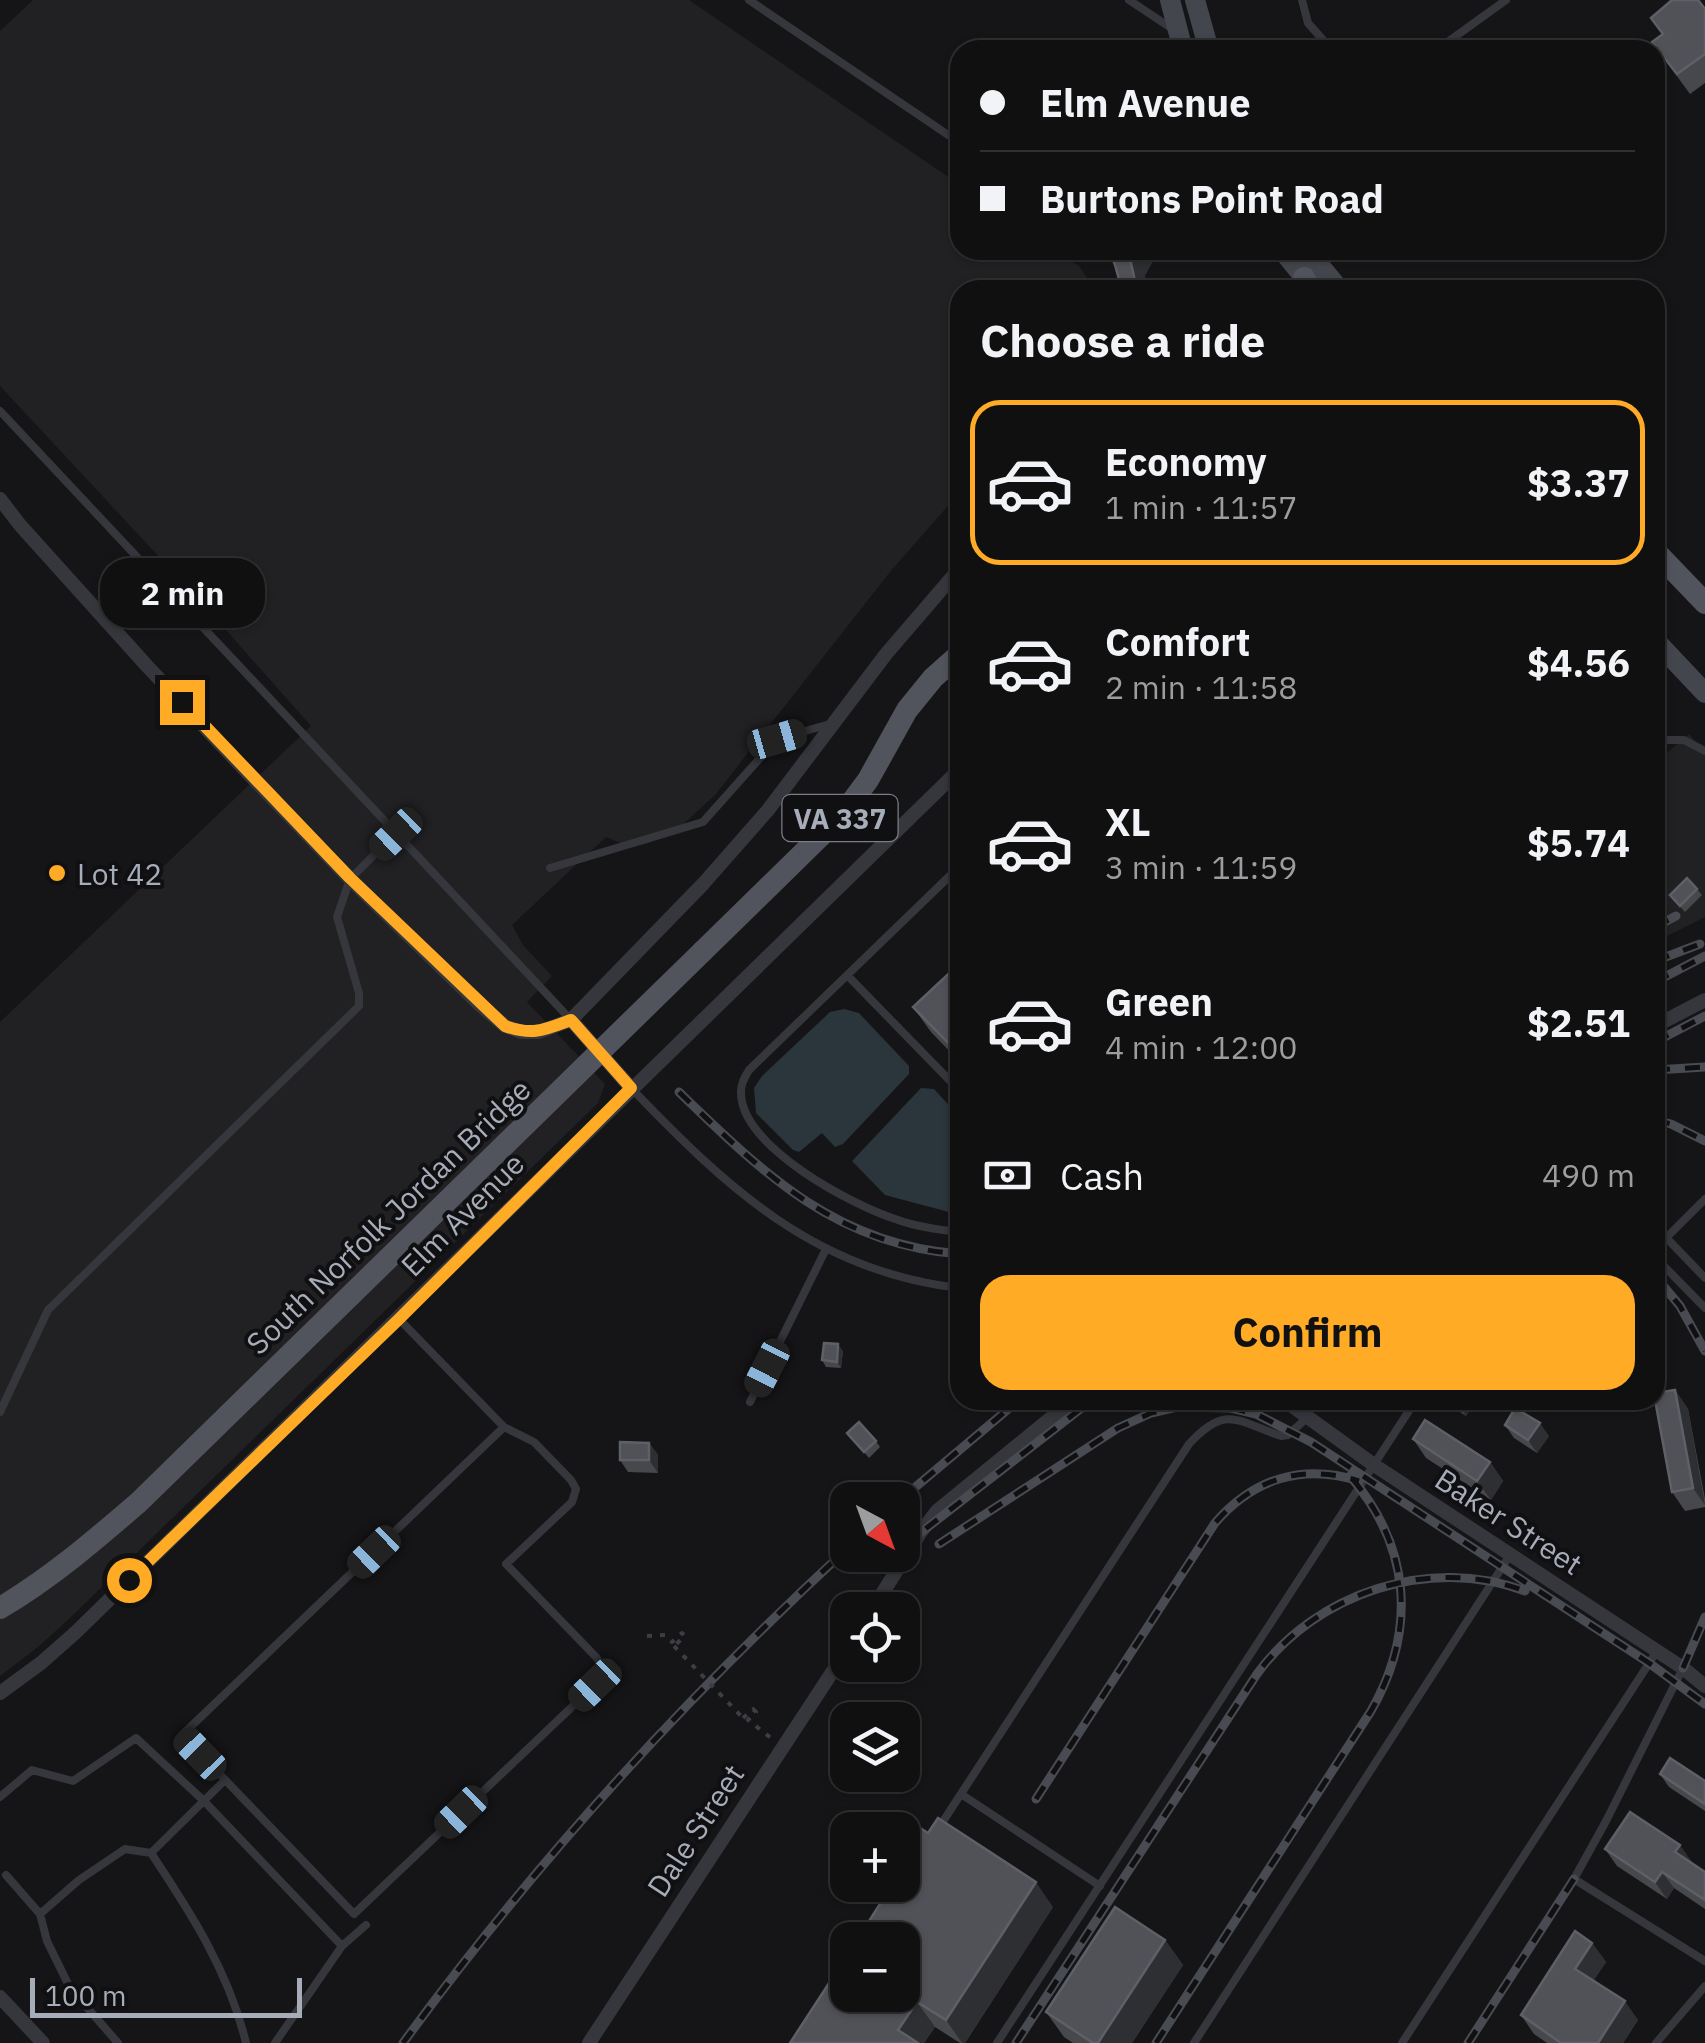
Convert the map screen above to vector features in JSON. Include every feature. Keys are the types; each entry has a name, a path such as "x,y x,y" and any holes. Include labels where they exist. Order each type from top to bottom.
{"main road":[{"path":"1170,0 1180,40"},
{"path":"1196,0 1206,40"},
{"path":"1290,260 1305,280"},
{"path":"1315,260 1332,280"},
{"path":"1665,562 1705,604"},
{"path":"1665,651 1705,693"},
{"name":"South Norfolk Jordan Bridge","path":"0,1608 43,1580 139,1502 842,815 868,780 906,710 950,662"}],"street":[{"path":"0,500 148,666 350,878 505,1026 521,1032 539,1032 571,1020 716,870 768,810 886,654 950,580"},
{"name":"Elm Avenue","path":"0,1693 75,1633 950,779"},
{"path":"1665,1021 1700,1004"},
{"path":"571,1020 631,1088"},
{"path":"883,1592 936,1511 1061,1410"},
{"name":"Baker Street","path":"1300,1410 1374,1465 1705,1686"},
{"name":"Dale Street","path":"589,2043 830,1675"},
{"path":"0,1997 44,2043"}],"lane":[{"path":"749,0 950,136"},
{"path":"1129,0 1179,40"},
{"path":"1302,0 1308,24 1323,40"},
{"path":"1450,40 1506,0"},
{"path":"0,412 571,1020"},
{"path":"550,868 703,822 777,739 834,723"},
{"path":"1665,740 1684,740 1705,751"},
{"path":"0,1412 48,1310 359,1006 338,917 350,878 396,834"},
{"path":"950,876 749,1070 741,1092 747,1116 756,1130 789,1162 840,1195 896,1220 950,1231"},
{"path":"847,975 950,1080"},
{"path":"631,1088 752,1203 804,1238 862,1265 902,1278 950,1286"},
{"path":"1705,1199 1666,1238 1705,1278"},
{"path":"750,1402 826,1249"},
{"path":"1665,1267 1705,1308"},
{"path":"399,1319 504,1427 534,1442 572,1480 576,1488 572,1502 506,1564 596,1657 601,1668 599,1680 354,1914 182,1735 504,1427"},
{"path":"996,2043 1410,1410"},
{"path":"932,1838 1188,1444 1206,1426 1225,1418 1281,1436 1288,1435 1309,1416"},
{"path":"1194,2043 1510,1555"},
{"path":"1402,2043 1657,1651"},
{"path":"1683,1668 1574,1879 1705,1962"},
{"path":"0,1796 32,1770 73,1781 136,1738 204,1800 342,1946"},
{"path":"150,1854 226,1780"},
{"path":"961,1794 1100,1886"},
{"path":"40,1914 79,1880 125,1849 150,1854 212,1948 246,2043"},
{"path":"6,1875 40,1914 47,1941 70,1988 118,2043"},
{"path":"275,2043 342,1946 366,1926"},
{"path":"1656,2043 1705,1986"}],"path":[{"path":"647,1636 666,1635 672,1642 682,1633 684,1636 674,1646 743,1718 753,1708 756,1712 748,1720 756,1728"}],"shaded area":[{"path":"33,0 689,0 950,178 950,260 1070,260 1088,280 950,280 950,503 890,572 715,795 678,829 646,844 630,847 606,837 512,925 523,945 552,976 527,1002 605,1084 598,1103 70,1618 0,1676 0,1022 311,726 0,386 0,31"},
{"path":"1689,734 1705,752 1705,917 1665,937 1665,749 1668,752"},
{"path":"844,1009 859,1013 909,1066 909,1074 843,1144 835,1147 822,1133 799,1152 793,1150 756,1113 754,1088 830,1012"},
{"path":"921,1088 934,1089 950,1106 950,1212 885,1195 852,1161"}],"building":[{"path":"1672,0 1698,0 1705,9 1705,54 1677,74 1665,59 1665,40 1655,40 1663,34 1651,18"},
{"path":"1113,260 1130,260 1135,280 1119,280"},
{"path":"1687,878 1697,889 1680,906 1670,895"},
{"path":"950,972 950,1045 913,1007"},
{"path":"824,1343 838,1344 837,1362 822,1360"},
{"path":"1675,1390 1693,1488 1672,1492 1657,1410 1665,1410 1665,1392"},
{"path":"1514,1410 1540,1423 1528,1440 1505,1425"},
{"path":"1425,1420 1490,1462 1477,1481 1413,1439"},
{"path":"859,1422 876,1441 864,1452 847,1433"},
{"path":"620,1442 649,1443 649,1460 620,1460"},
{"path":"1670,1758 1705,1781 1705,1804 1660,1774"},
{"path":"1630,1812 1680,1845 1675,1852 1705,1872 1705,1900 1662,1872 1655,1882 1605,1849"},
{"path":"938,1818 1036,1882 946,2020 920,2004 920,1922 868,1922 881,1902 920,1902 920,1828 928,1833"},
{"path":"1115,1907 1165,1940 1098,2043 1093,2043 1046,2012"},
{"path":"1575,1931 1592,1943 1575,1969 1625,2001 1598,2043 1561,2043 1521,2015"},
{"path":"830,1982 830,2012 910,2012 898,2030 918,2043 790,2043"}],"railway":[{"path":"1665,922 1676,916"},
{"path":"1665,957 1700,944"},
{"path":"1665,977 1705,956"},
{"path":"1665,1037 1705,1016"},
{"path":"1665,1069 1705,1067"},
{"path":"679,1092 741,1150 804,1200 876,1236 950,1253"},
{"path":"1665,1122 1705,1141"},
{"path":"1665,1288 1680,1306 1705,1351"},
{"path":"920,1483 1007,1410"},
{"path":"920,1533 1079,1410"},
{"path":"939,1544 1118,1428 1164,1410"},
{"path":"1239,1410 1256,1414 1311,1442 1649,1663 1705,1704"},
{"path":"1036,1799 1215,1523 1230,1508 1262,1486 1298,1475 1359,1481"},
{"path":"1156,2043 1371,1711 1386,1681 1401,1620 1396,1560 1370,1503 1350,1476"},
{"path":"403,2043 558,1847 670,1723 830,1565"},
{"path":"1016,2043 1257,1674 1282,1646 1310,1622 1343,1603 1414,1580 1451,1577 1489,1581 1525,1591"},
{"path":"1683,1668 1705,1617"},
{"path":"1468,2043 1574,1879"}],"place":[{"name":"Lot 42","path":"57,873"}],"route":[{"path":"129,1580 631,1088 571,1020 539,1032 521,1032 505,1026 350,878 182,702"}]}
